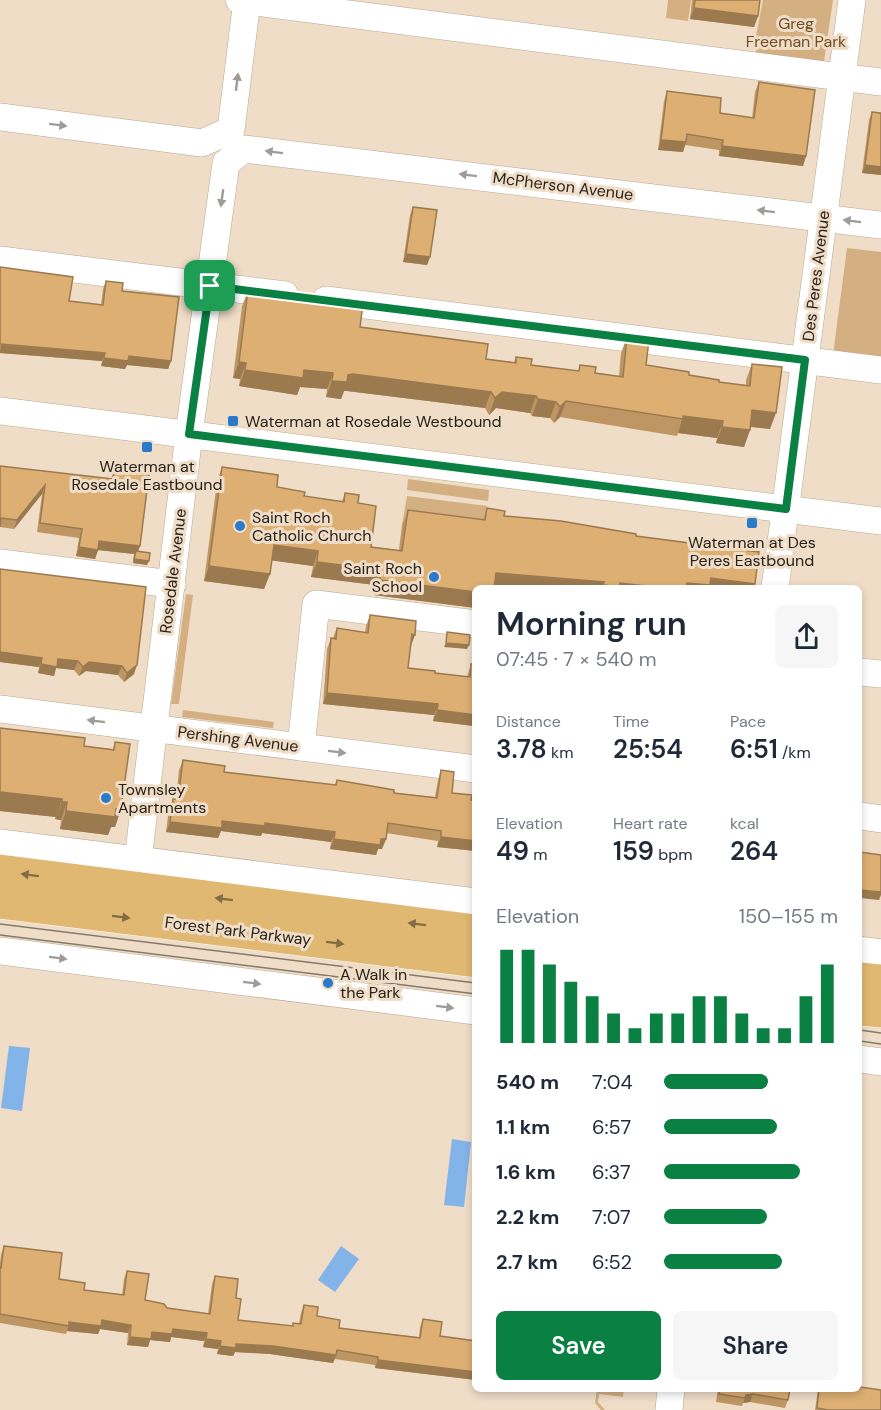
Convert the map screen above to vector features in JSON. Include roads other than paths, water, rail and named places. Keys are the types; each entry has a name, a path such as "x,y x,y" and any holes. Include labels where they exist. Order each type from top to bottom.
{"main road":[{"name":"Forest Park Parkway","path":"0,872 472,931"},
{"name":"Forest Park Parkway","path":"0,902 472,961"},
{"path":"862,979 881,981"},
{"path":"862,1009 881,1011"}],"street":[{"path":"0,117 202,143 231,130 244,0 881,82"},
{"name":"Des Peres Avenue","path":"775,585 852,0"},
{"name":"McPherson Avenue","path":"244,149 881,225"},
{"name":"Rosedale Avenue","path":"138,860 189,434 226,163 244,149"},
{"path":"0,260 881,370"},
{"path":"0,411 881,521"},
{"path":"0,563 171,584"},
{"path":"301,747 316,604 472,624"},
{"path":"862,672 881,674"},
{"name":"Pershing Avenue","path":"0,709 472,768"},
{"path":"862,816 881,819"},
{"path":"0,843 472,902"},
{"path":"862,950 881,953"},
{"path":"0,951 472,1010"},
{"path":"862,1059 881,1062"},
{"path":"669,1410 671,1392"}],"water":[{"path":"9,1046 30,1048 22,1111 1,1108"},
{"path":"452,1139 471,1142 464,1207 444,1205"},
{"path":"341,1246 359,1259 335,1292 318,1280"}],"tram line":[{"path":"0,924 472,983"},
{"path":"0,935 472,994"},
{"path":"862,1030 881,1033"},
{"path":"862,1041 881,1044"}],"place":[{"name":"Waterman at Rosedale Westbound","path":"233,421"},
{"name":"Waterman at Rosedale Eastbound","path":"147,447"},
{"name":"Waterman at Des Peres Eastbound","path":"752,523"},
{"name":"Saint Roch Catholic Church","path":"240,526"},
{"name":"Saint Roch School","path":"434,577"},
{"name":"Townsley Apartments","path":"106,798"},
{"name":"A Walk in the Park","path":"328,983"}],"park label":[{"name":"Greg Freeman Park","path":"796,32"}]}
